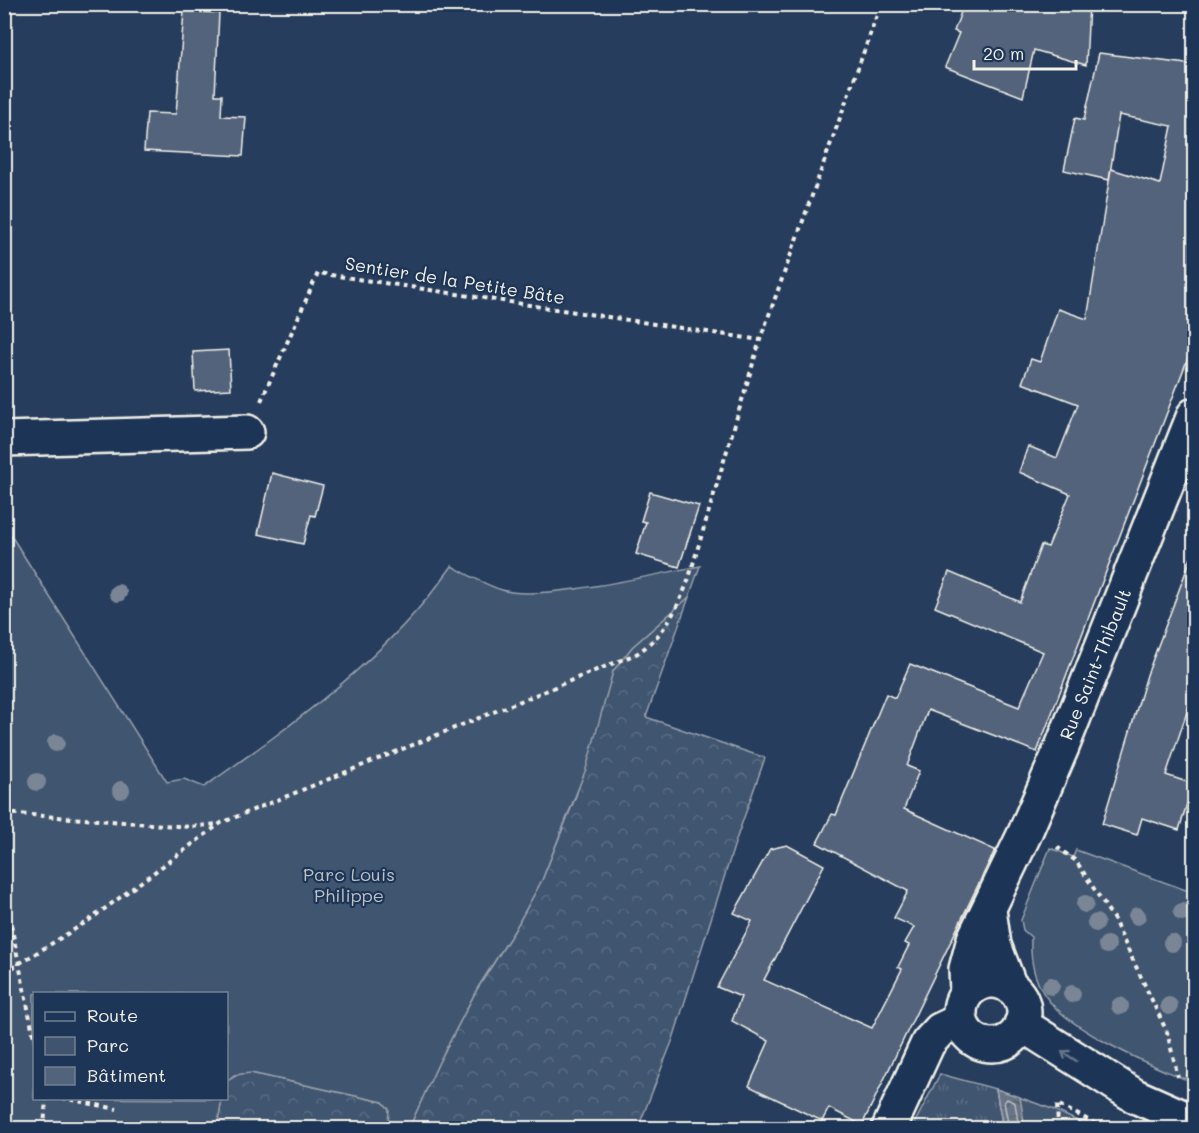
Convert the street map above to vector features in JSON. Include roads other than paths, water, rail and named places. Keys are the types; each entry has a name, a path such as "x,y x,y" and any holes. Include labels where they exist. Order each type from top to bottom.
{"main road":[{"name":"Rue Saint-Thibault","path":"967,1017 966,969 971,947 1024,835 1194,415"},
{"path":"4,439 247,432"},
{"path":"967,1017 990,1045 1015,1032 1022,1004 1010,987 994,945 989,909"},
{"path":"889,1128 917,1064 928,1043 939,1030 967,1017 983,983 1002,983 1010,987"},
{"path":"1015,1032 1135,1096 1191,1121"},
{"path":"1015,1032 1092,1096 1153,1128"}],"water":[{"path":"996,1089 1020,1097 1025,1128 1003,1128"}],"park label":[{"name":"Parc Louis Philippe","path":"349,884"}]}
